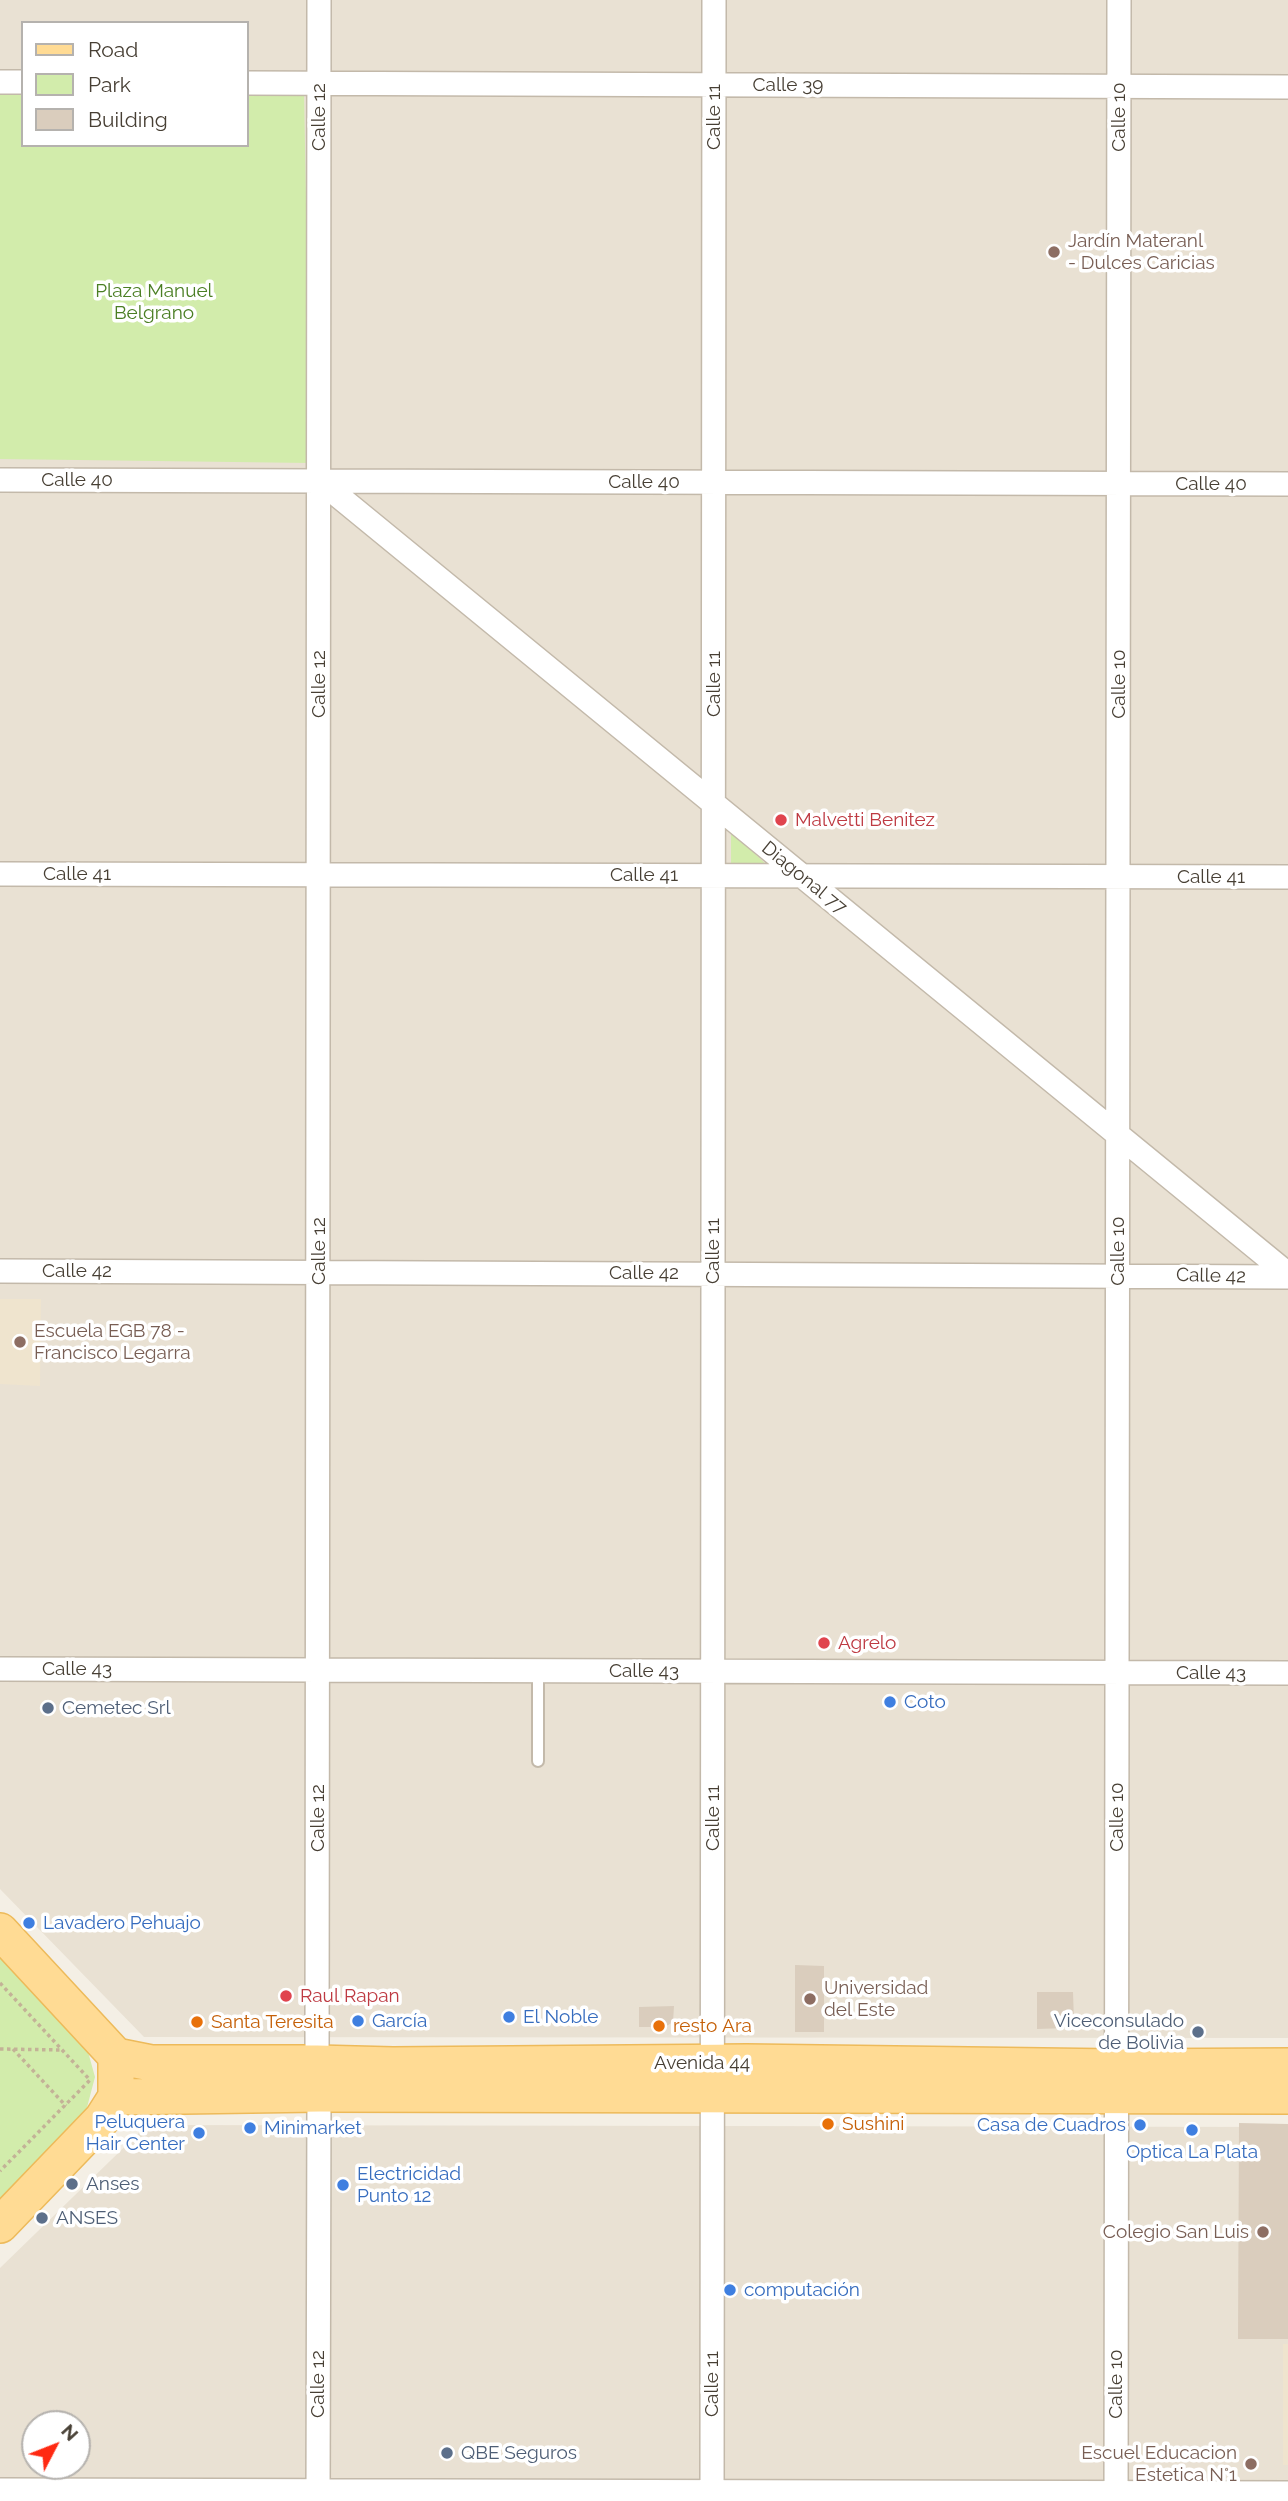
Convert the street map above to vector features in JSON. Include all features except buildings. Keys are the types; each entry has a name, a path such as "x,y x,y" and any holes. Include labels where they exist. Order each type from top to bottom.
{"main road":[{"path":"0,1931 116,2056 116,2097 102,2119 0,2225"},
{"name":"Avenida 44","path":"116,2056 151,2063 318,2078 1117,2082 1288,2096"},
{"name":"Avenida 44","path":"1117,2082 1288,2066"},
{"name":"Avenida 44","path":"116,2097 318,2078"}],"street":[{"name":"Calle 12","path":"318,2495 319,0"},
{"name":"Calle 11","path":"712,2496 714,0"},
{"name":"Calle 10","path":"1116,2497 1119,0"},
{"path":"0,82 21,82"},
{"name":"Calle 39","path":"248,83 1288,87"},
{"name":"Calle 40","path":"0,480 1288,484"},
{"name":"Diagonal 77","path":"320,481 1288,1276"},
{"name":"Calle 41","path":"0,874 1288,877"},
{"name":"Calle 42","path":"0,1271 1288,1276"},
{"name":"Calle 43","path":"0,1669 1288,1673"},
{"path":"0,2490 318,2495 1116,2497 1288,2493"}],"lane":[{"path":"538,1671 538,1761"}],"path":[{"path":"0,1983 90,2080 0,2171"},
{"path":"0,2049 63,2050"},
{"path":"13,2049 66,2105"}],"shaded area":[{"path":"0,0 1288,0 1288,2038 144,2037 0,1889"},
{"name":"Escuela EGB 78 - Francisco Legarra","path":"0,1299 41,1299 40,1386 0,1384"},
{"path":"147,2125 1288,2127 1288,2501 0,2501 0,2268"},
{"path":"1283,2344 1288,2344 1288,2465 1283,2465"}],"green space":[{"name":"Plaza Manuel Belgrano","path":"0,93 21,93 21,147 248,147 248,93 304,93 311,463 0,459"},
{"path":"731,832 766,864 731,865"},
{"path":"0,1949 82,2030 95,2077 85,2115 0,2202"}],"place":[{"name":"Jardín Materanl - Dulces Caricias","path":"1054,252"},
{"name":"Malvetti Benitez","path":"781,820"},
{"name":"Escuela EGB 78 - Francisco Legarra","path":"20,1342"},
{"name":"Agrelo","path":"824,1643"},
{"name":"Coto","path":"890,1702"},
{"name":"Cemetec Srl","path":"48,1708"},
{"name":"Lavadero Pehuajo","path":"29,1923"},
{"name":"Raul Rapan","path":"286,1996"},
{"name":"Universidad del Este","path":"810,1999"},
{"name":"El Noble","path":"509,2017"},
{"name":"García","path":"358,2021"},
{"name":"Santa Teresita","path":"197,2022"},
{"name":"resto Ara","path":"659,2026"},
{"name":"Viceconsulado de Bolivia","path":"1198,2032"},
{"name":"Sushini","path":"828,2124"},
{"name":"Casa de Cuadros","path":"1140,2125"},
{"name":"Minimarket","path":"250,2128"},
{"name":"Optica La Plata","path":"1192,2130"},
{"name":"Peluquera Hair Center","path":"199,2133"},
{"name":"Anses","path":"72,2184"},
{"name":"Electricidad Punto 12","path":"343,2185"},
{"name":"ANSES","path":"42,2218"},
{"name":"Colegio San Luis","path":"1263,2232"},
{"name":"computación","path":"730,2290"},
{"name":"QBE Seguros","path":"447,2453"},
{"name":"Escuel Educacion Estetica N°1","path":"1251,2464"}]}
